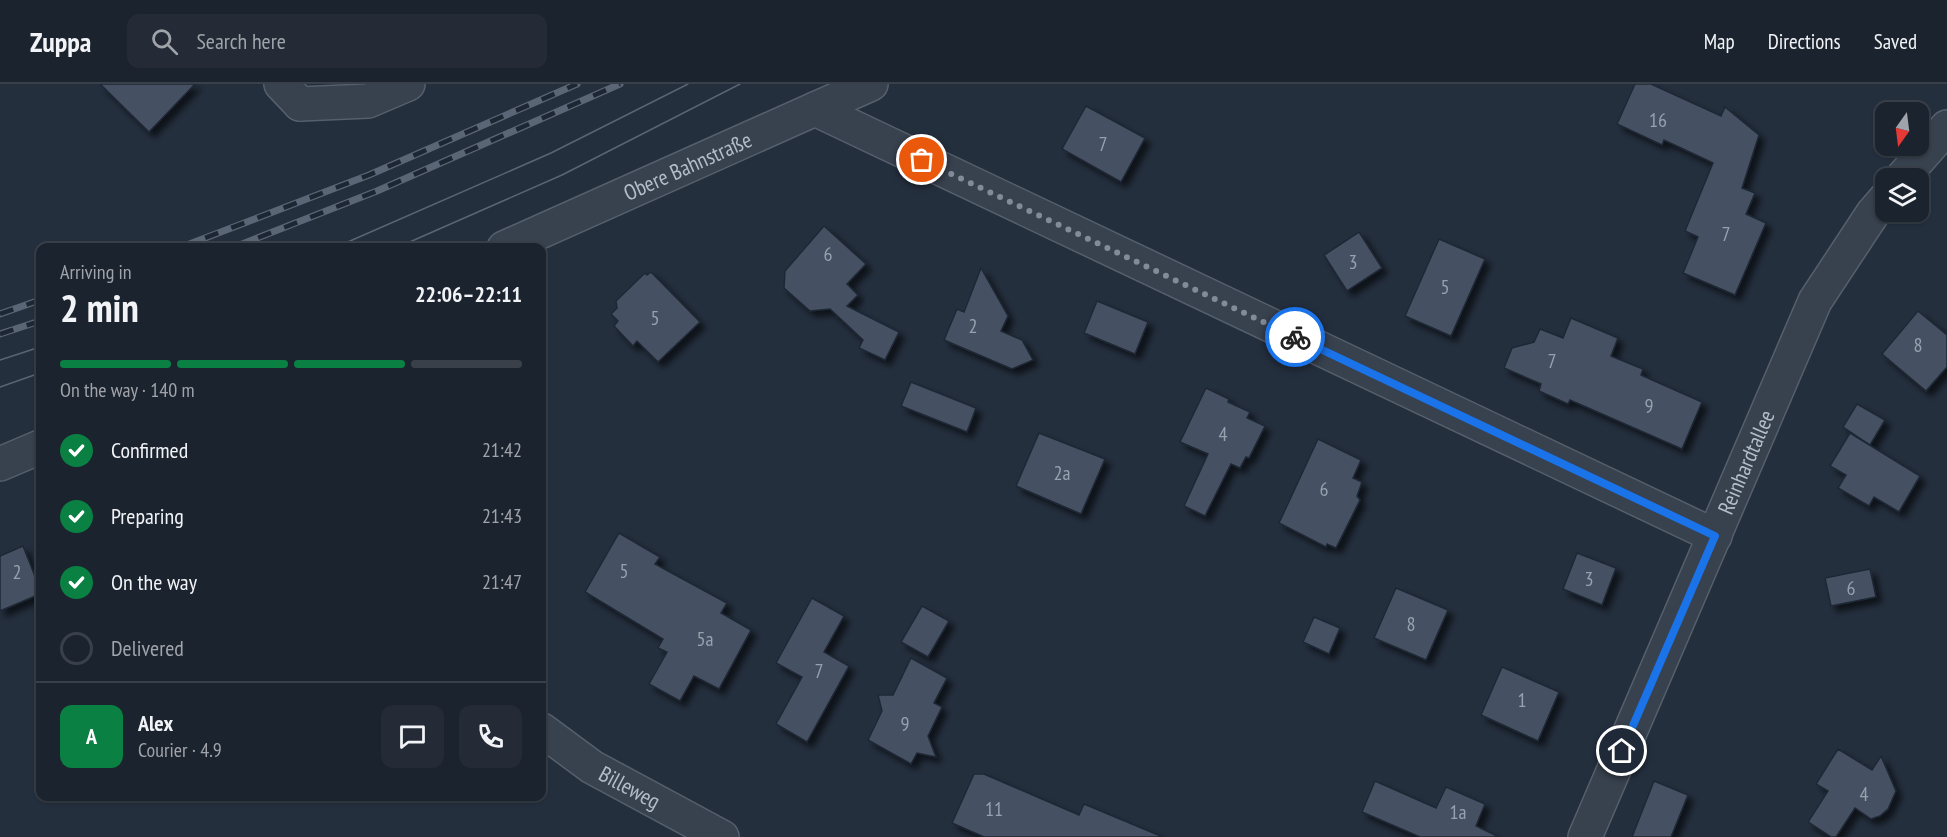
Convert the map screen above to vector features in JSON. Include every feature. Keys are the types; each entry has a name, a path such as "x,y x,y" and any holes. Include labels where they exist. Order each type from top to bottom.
{"street":[{"path":"297,91 368,101 408,84"},
{"name":"Obere Bahnstraße","path":"515,243 871,84"},
{"path":"815,109 1715,536"},
{"path":"1911,168 1947,127"},
{"name":"Reinhardtallee","path":"1585,837 1815,301 1875,211"},
{"path":"0,464 36,449"},
{"name":"Billeweg","path":"546,733 592,767 722,837"}],"building":[{"path":"100,84 195,84 149,132"},
{"path":"1635,84 1651,84 1721,116 1725,107 1759,135 1742,188 1755,193 1746,214 1766,223 1735,295 1683,273 1698,237 1685,231 1713,163 1664,140 1662,145 1617,124"},
{"path":"1086,106 1145,138 1121,182 1062,149"},
{"path":"824,226 866,264 847,284 858,295 847,306 899,332 885,360 859,348 863,340 830,309 810,311 784,288 785,271"},
{"path":"1359,232 1382,268 1347,291 1324,255"},
{"path":"1439,239 1485,259 1451,336 1405,316"},
{"path":"981,268 1008,316 1001,331 1022,340 1033,360 1012,369 944,340 957,309 964,312"},
{"path":"651,272 700,322 658,362 637,341 633,346 614,326 618,321 611,314 617,308 616,301 645,273 647,275"},
{"path":"1097,301 1148,322 1135,354 1084,333"},
{"path":"1918,311 1947,335 1947,367 1926,391 1882,354"},
{"path":"1571,318 1618,338 1611,356 1643,369 1641,375 1702,402 1682,449 1570,400 1568,404 1539,391 1541,384 1504,368 1512,348 1534,342 1540,329 1563,338"},
{"path":"911,382 976,408 967,432 901,406"},
{"path":"1206,388 1250,412 1247,418 1265,426 1249,458 1246,457 1240,468 1231,464 1205,516 1184,506 1208,454 1180,442"},
{"path":"1857,404 1885,420 1870,445 1843,427"},
{"path":"1039,433 1105,459 1081,514 1016,486"},
{"path":"1850,433 1920,476 1899,512 1874,497 1869,506 1838,488 1846,475 1830,466"},
{"path":"1318,439 1361,460 1353,478 1362,482 1357,496 1360,500 1336,548 1327,544 1326,547 1279,523"},
{"path":"619,533 660,557 655,564 727,603 721,613 751,630 719,689 694,676 680,701 649,684 667,652 658,648 663,639 585,592"},
{"path":"23,546 36,579 36,596 0,611 0,556"},
{"path":"1577,553 1616,568 1602,605 1563,589"},
{"path":"1870,569 1876,597 1831,606 1825,578"},
{"path":"1396,588 1448,610 1426,660 1374,638"},
{"path":"812,598 844,616 824,652 849,666 807,742 776,724 802,677 776,663"},
{"path":"922,606 949,621 928,657 901,642"},
{"path":"1314,617 1340,628 1329,654 1303,642"},
{"path":"911,658 947,678 934,703 942,707 928,736 936,757 917,753 911,764 868,740 882,711 878,695 893,695"},
{"path":"1502,667 1559,692 1538,741 1481,715"},
{"path":"1838,749 1872,770 1881,756 1896,791 1888,809 1880,816 1871,819 1855,808 1836,837 1831,837 1808,822 1828,791 1816,784"},
{"path":"974,774 984,774 1079,815 1084,804 1163,837 984,837 952,823"},
{"path":"1375,781 1436,808 1446,787 1485,804 1476,826 1499,837 1420,837 1362,812"},
{"path":"1654,781 1688,795 1671,837 1632,837"}],"tram line":[{"path":"345,243 551,153 688,84"},
{"path":"407,243 562,175 740,84"},
{"path":"0,360 36,348"},
{"path":"0,387 36,374"}],"railway":[{"path":"192,243 369,175 577,84"},
{"path":"245,243 377,191 620,84"},
{"path":"0,314 36,301"},
{"path":"0,334 36,322"}],"way so far":[{"path":"922,160 1295,337"}],"route":[{"path":"1295,337 1715,536 1622,751"}]}
